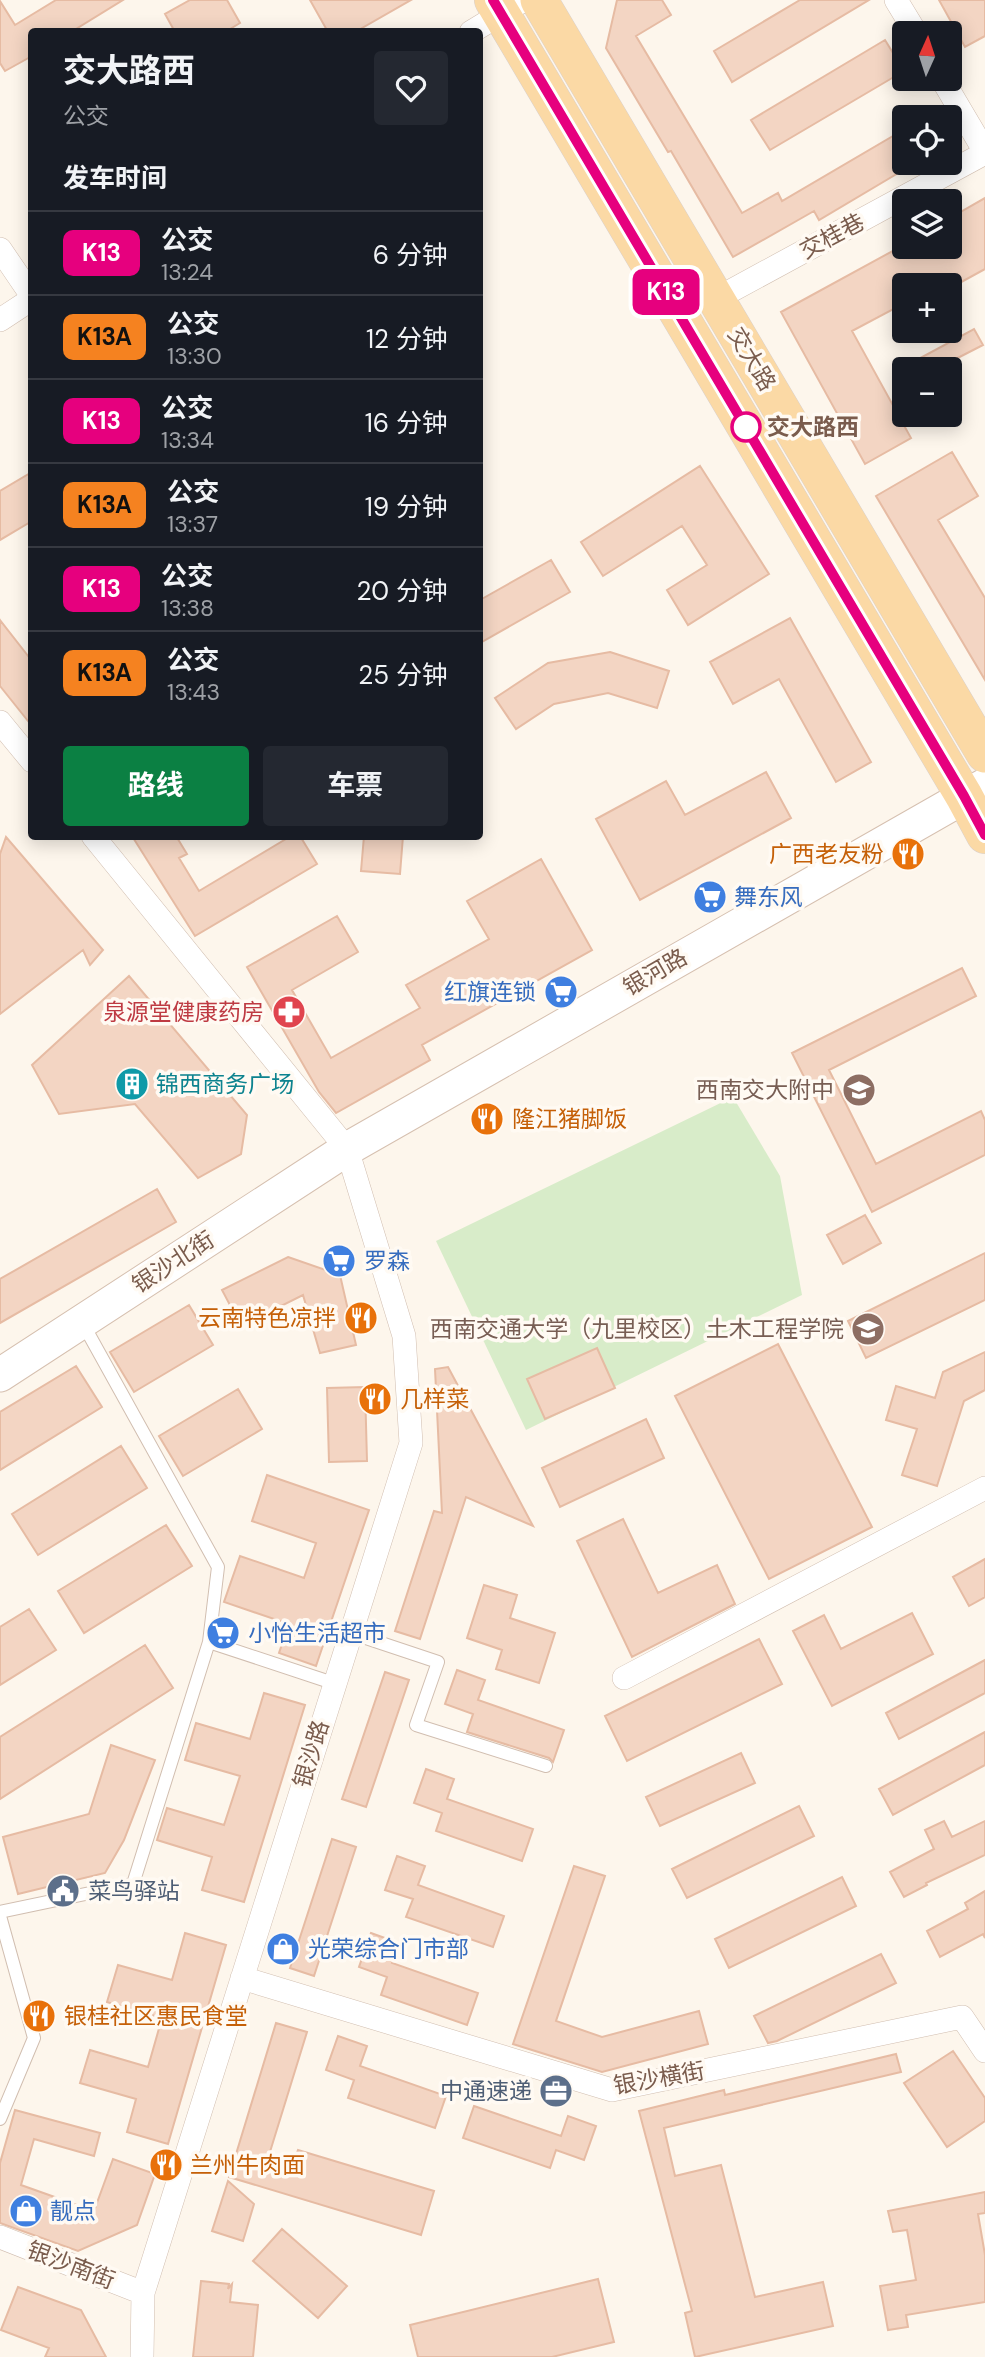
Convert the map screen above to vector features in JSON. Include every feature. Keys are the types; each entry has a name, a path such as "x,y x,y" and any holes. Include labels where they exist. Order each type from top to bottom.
{"main road":[{"name":"交大路","path":"539,0 985,754"},
{"name":"交大路","path":"497,11 975,790 985,835"}],"street":[{"path":"896,0 909,21"},
{"path":"949,91 985,152"},
{"name":"交桂巷","path":"716,299 985,152"},
{"path":"0,249 28,291"},
{"path":"0,320 28,300"},
{"path":"0,722 28,756"},
{"name":"银河路","path":"347,1149 975,790"},
{"path":"96,840 347,1149"},
{"name":"银沙北街","path":"0,1375 347,1149"},
{"name":"银沙路","path":"142,2357 143,2292 333,1683 411,1443 404,1336 347,1149"},
{"path":"624,1678 985,1488"},
{"name":"银沙横街","path":"242,1978 612,2090 962,2017 985,2051"},
{"name":"银沙南街","path":"0,2237 143,2292"}],"lane":[{"path":"0,2119 34,2038 0,1914 133,1884 209,1642 218,1567 82,1322"},
{"path":"351,1633 438,1662 416,1725 547,1766"},
{"path":"209,1642 333,1683"}],"green space":[{"path":"733,1097 780,1176 802,1295 526,1430 436,1241"}],"building":[{"path":"56,0 123,0 78,28 28,28 28,58 5,71 0,63 0,1 15,25"},
{"path":"190,0 227,0 240,23 232,28 173,28 165,14"},
{"path":"310,0 411,0 362,28 326,28"},
{"path":"617,0 662,0 671,15 636,36 742,213 778,193 782,201 892,137 892,175 895,175 819,220 814,211 733,257 606,48"},
{"path":"800,0 869,0 732,82 714,51"},
{"path":"939,0 985,0 985,36 965,47 962,42 962,21 951,21"},
{"path":"885,40 892,51 892,78 770,150 751,120"},
{"path":"985,198 985,269 962,282 962,273 892,273 892,310 852,331 892,404 892,427 905,427 911,438 865,464 781,312 892,251 892,259 962,259 962,211"},
{"path":"974,329 983,345 960,357 922,357 948,343 962,343 962,335"},
{"path":"952,452 978,496 938,520 985,598 985,680 876,496"},
{"path":"700,466 769,574 688,625 667,590 707,565 682,526 603,576 581,542"},
{"path":"28,474 28,523 0,540 0,491"},
{"path":"551,560 570,592 483,641 483,598"},
{"path":"790,618 871,762 836,782 779,679 733,704 710,662"},
{"path":"0,620 28,656 28,721 0,686"},
{"path":"610,652 669,671 657,708 608,693 554,704 516,729 495,698 548,663"},
{"path":"766,772 791,818 640,900 596,819 666,781 685,815"},
{"path":"6,837 103,950 90,965 83,950 0,1014 0,854"},
{"path":"135,840 178,840 187,854 179,858 199,891 284,840 302,840 317,864 195,936"},
{"path":"364,840 403,840 400,874 361,871"},
{"path":"541,859 592,950 422,1045 430,1060 336,1113 319,1092 247,967 337,916 358,952 292,990 331,1058 420,1008 406,985 489,939 467,901"},
{"path":"962,968 976,996 829,1070 876,1164 981,1111 985,1120 985,1155 872,1212 792,1053"},
{"name":"锦西商务广场","path":"129,976 247,1115 241,1154 198,1178 135,1104 59,1114 32,1065"},
{"path":"157,1189 176,1222 0,1323 0,1279"},
{"path":"865,1215 881,1243 843,1264 827,1235"},
{"path":"985,1253 985,1300 866,1358 848,1321"},
{"path":"288,1257 340,1275 356,1345 320,1353 303,1295 241,1326 222,1290"},
{"path":"189,1305 213,1345 134,1392 110,1352"},
{"path":"778,1344 872,1527 769,1579 675,1396"},
{"path":"597,1348 615,1388 545,1419 527,1379"},
{"path":"985,1352 985,1390 964,1401 937,1486 902,1475 917,1429 886,1420 896,1386 935,1398 943,1372"},
{"path":"76,1366 102,1407 0,1470 0,1412"},
{"path":"448,1367 533,1526 466,1497 420,1639 395,1631 434,1511 442,1513 435,1369"},
{"path":"365,1387 367,1461 329,1462 327,1388"},
{"path":"238,1389 262,1429 183,1476 159,1436"},
{"path":"646,1419 664,1458 560,1507 542,1468"},
{"path":"121,1446 147,1488 38,1555 12,1514"},
{"path":"267,1475 369,1510 316,1666 279,1653 289,1624 224,1602 240,1556 304,1578 316,1543 252,1521"},
{"path":"623,1519 658,1593 717,1565 735,1604 632,1657 577,1541"},
{"path":"166,1525 192,1566 84,1633 58,1591"},
{"path":"985,1559 985,1597 969,1606 953,1577"},
{"path":"484,1585 517,1595 510,1618 555,1633 539,1683 496,1669 502,1650 467,1638"},
{"path":"29,1609 56,1650 0,1685 0,1627"},
{"path":"912,1613 933,1654 832,1706 793,1631 824,1615 841,1649"},
{"path":"759,1639 782,1684 627,1761 605,1716"},
{"path":"145,1645 173,1688 0,1799 0,1737"},
{"path":"985,1660 985,1693 899,1739 886,1713"},
{"path":"457,1670 485,1680 478,1700 564,1730 553,1762 549,1758 467,1732 473,1714 445,1704"},
{"path":"385,1672 409,1680 366,1807 342,1799"},
{"path":"264,1693 305,1705 244,1902 202,1890 212,1857 157,1840 167,1808 224,1825 240,1776 185,1760 196,1723 250,1739"},
{"path":"985,1732 985,1765 893,1815 879,1789"},
{"path":"111,1745 155,1760 124,1840 105,1873 18,1894 3,1837 89,1814"},
{"path":"741,1753 755,1783 660,1826 646,1797"},
{"path":"426,1769 454,1779 447,1799 533,1829 522,1861 436,1831 442,1813 414,1803"},
{"path":"799,1806 814,1836 687,1898 672,1869"},
{"path":"944,1821 952,1837 985,1821 985,1855 926,1883 927,1885 904,1897 890,1872 934,1849 925,1830"},
{"path":"332,1839 356,1847 314,1976 290,1968"},
{"path":"397,1856 425,1866 418,1885 504,1916 493,1947 406,1917 413,1899 385,1890"},
{"path":"574,1866 605,1876 556,2021 602,2037 699,2011 708,2044 602,2072 513,2044"},
{"path":"842,1877 856,1906 729,1968 715,1939"},
{"path":"985,1891 985,1938 983,1934 940,1957 927,1931 968,1909 965,1903"},
{"path":"185,1933 226,1945 168,2144 127,2132 136,2099 80,2083 90,2050 148,2067 162,2018 107,2002 118,1965 172,1980"},
{"path":"371,1933 399,1943 392,1963 478,1993 467,2025 381,1995 387,1977 359,1967"},
{"path":"881,1954 896,1983 768,2043 754,2016"},
{"path":"276,2023 307,2032 265,2168 289,2175 298,2150 434,2191 421,2235 229,2177"},
{"path":"338,2036 367,2046 360,2066 446,2096 435,2128 348,2098 354,2080 326,2070"},
{"path":"953,2051 985,2098 985,2121 947,2147 904,2083"},
{"path":"896,2054 901,2072 664,2128 675,2176 721,2165 755,2297 823,2282 833,2326 695,2357 685,2313 692,2311 639,2111 724,2090 725,2095"},
{"path":"474,2106 561,2136 568,2116 596,2126 584,2160 556,2150 550,2168 463,2138"},
{"path":"15,2110 100,2133 94,2156 34,2139 21,2185 94,2211 113,2159 155,2174 137,2225 78,2251 0,2223 0,2163"},
{"path":"228,2181 254,2204 243,2241 212,2231"},
{"path":"985,2192 985,2213 978,2214 985,2255 985,2302 906,2315 908,2327 888,2330 880,2286 916,2280 907,2230 893,2232 888,2211"},
{"path":"282,2229 347,2286 318,2318 253,2261"},
{"path":"598,2279 614,2342 552,2357 418,2357 410,2325"},
{"path":"201,2281 229,2284 228,2289 232,2284 230,2302 258,2305 253,2357 193,2357"},
{"path":"18,2287 81,2310 106,2357 45,2357 49,2348 1,2330"}],"bus line":[{"name":"K13","path":"493,0 985,835"}],"place":[{"name":"交大路西","path":"746,427"},
{"name":"广西老友粉","path":"908,854"},
{"name":"舞东风","path":"710,897"},
{"name":"红旗连锁","path":"561,992"},
{"name":"泉源堂健康药房","path":"289,1012"},
{"name":"锦西商务广场","path":"132,1084"},
{"name":"西南交大附中","path":"859,1090"},
{"name":"隆江猪脚饭","path":"487,1119"},
{"name":"罗森","path":"339,1261"},
{"name":"云南特色凉拌","path":"361,1318"},
{"name":"西南交通大学（九里校区）土木工程学院","path":"868,1329"},
{"name":"几样菜","path":"375,1399"},
{"name":"小怡生活超市","path":"223,1633"},
{"name":"菜鸟驿站","path":"63,1891"},
{"name":"光荣综合门市部","path":"283,1949"},
{"name":"银桂社区惠民食堂","path":"39,2016"},
{"name":"中通速递","path":"556,2091"},
{"name":"兰州牛肉面","path":"166,2165"},
{"name":"靓点","path":"26,2211"}]}
